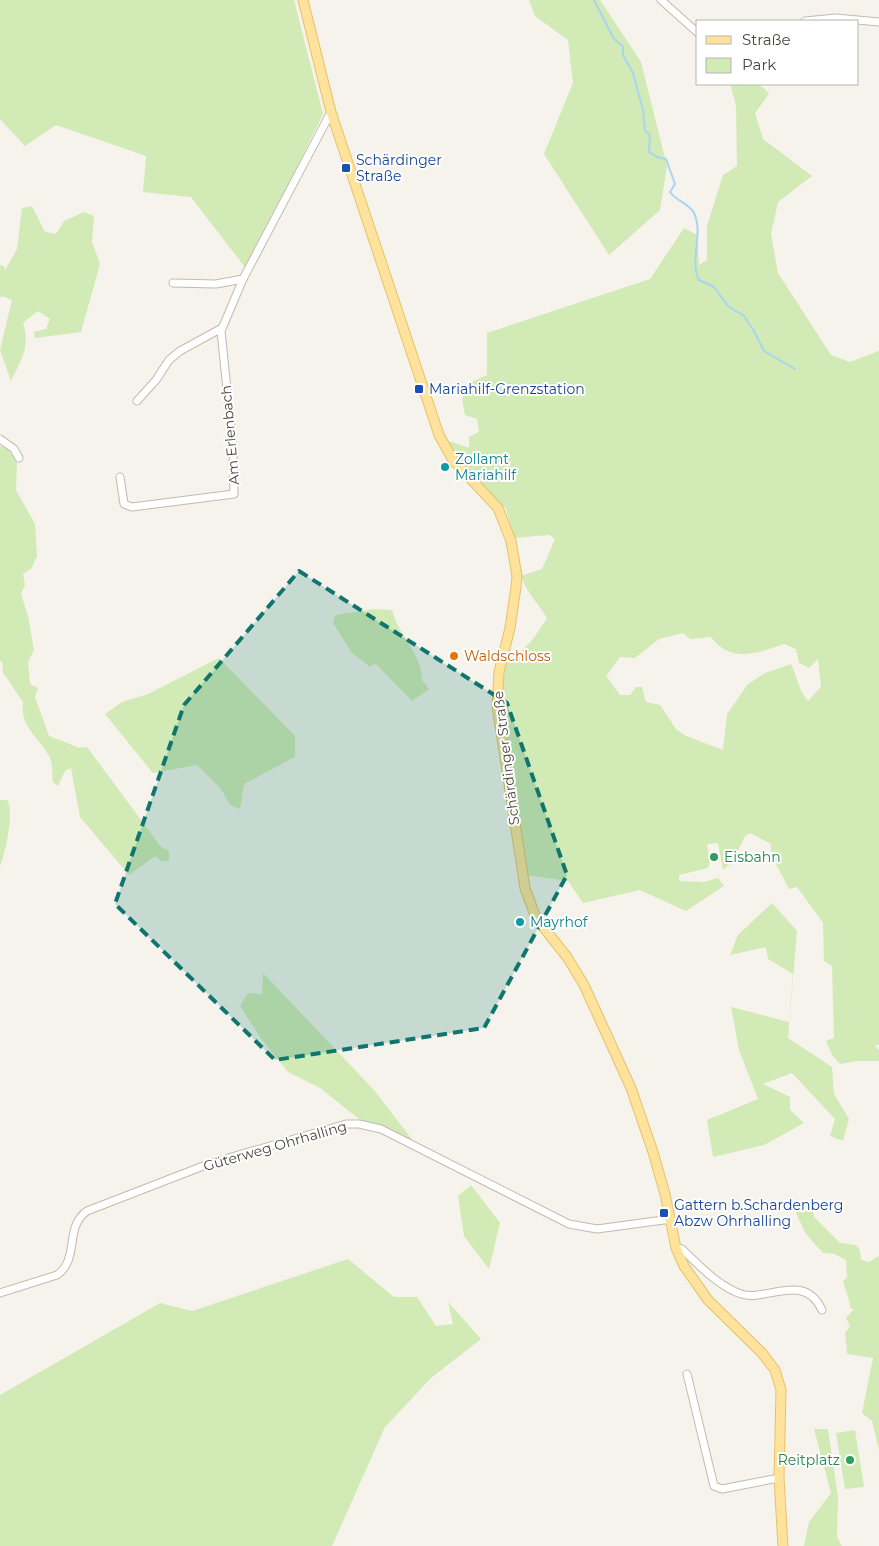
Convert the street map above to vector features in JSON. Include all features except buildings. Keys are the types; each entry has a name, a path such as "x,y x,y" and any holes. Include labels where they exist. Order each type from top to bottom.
{"main road":[{"name":"Schärdinger Straße","path":"303,0 331,112 439,435 453,460 492,500 501,514 511,541 517,576 510,628 499,672 497,699 525,888 536,918 567,957 584,985 620,1063 641,1113 671,1219 676,1248 684,1266 704,1295 762,1353 775,1370 781,1390 782,1404 779,1478 783,1546"}],"street":[{"path":"661,0 696,31"},
{"path":"815,20 836,18 858,20"},
{"path":"859,20 879,22"},
{"path":"173,283 216,284 244,279 331,112"},
{"name":"Am Erlenbach","path":"120,477 124,504 132,507 234,494 233,448 223,363 222,328 244,279"},
{"path":"138,400 156,380 169,360 180,350 222,328"},
{"path":"0,439 14,449 20,458"},
{"name":"Güterweg Ohrhalling","path":"0,1293 57,1275 65,1270 69,1262 76,1222 88,1211 211,1163 346,1124 359,1124 381,1129 569,1224 597,1229 671,1219"},
{"path":"676,1248 682,1249 723,1284 740,1293 753,1295 777,1290 799,1291 814,1297 822,1310"},
{"path":"687,1374 714,1486 722,1489 779,1478"}],"highlighted area":[{"path":"299,571 507,703 567,875 484,1028 275,1060 115,904 184,705"}],"green space":[{"path":"0,0 294,0 323,114 247,270 191,197 143,192 146,156 56,125 25,146 0,119"},
{"path":"529,0 600,0 641,62 667,166 660,210 609,255 544,154 573,83 568,40 535,16"},
{"path":"732,85 758,85 762,87 769,94 755,113 763,139 812,176 778,202 771,234 778,273 831,355 850,362 879,351 879,1044 875,1046 879,1050 879,1061 857,1061 840,1064 832,1055 826,1041 834,1038 832,966 824,961 823,923 797,887 789,889 771,854 771,844 750,833 745,836 733,861 723,870 718,843 707,844 710,862 708,868 679,875 679,881 704,882 718,878 724,886 686,911 640,890 583,903 568,881 526,875 499,686 508,659 526,647 547,618 529,592 521,576 542,569 555,539 549,535 514,538 506,509 476,479 446,440 469,448 469,437 479,432 477,419 465,415 462,399 469,383 487,375 487,333 650,279 684,228 697,235 699,265 707,260 707,226 723,175 737,166 736,106 731,87","holes":["683,633 690,639 711,637 727,651 736,653 754,653 784,644 796,649 799,663 809,668 818,659 821,687 808,701 800,688 791,664 765,673 748,684 727,714 723,750 686,736 676,729 660,705 646,702 642,687 636,687 630,695 620,695 606,676 620,657 635,658 659,639"]},
{"path":"32,206 45,232 56,234 64,221 84,212 94,216 92,242 100,264 81,332 35,338 34,332 46,329 50,319 38,311 23,323 26,339 24,353 11,381 0,350 12,300 2,296 0,298 0,265 4,266 5,270 17,249 22,208"},
{"path":"0,446 6,448 17,461 16,490 35,524 37,556 32,568 23,574 25,585 21,594 28,616 34,650 28,662 30,684 38,688 35,697 49,736 80,748 87,747 161,847 169,851 169,861 161,861 155,856 129,875 80,817 71,768 65,771 58,786 53,782 50,758 27,725 24,718 23,702 3,673 2,661 0,661"},
{"path":"374,609 392,610 399,628 418,661 422,680 429,689 412,701 375,663 370,667 352,653 333,623 335,615"},
{"path":"219,658 295,736 295,757 244,784 240,809 230,805 221,789 197,765 153,773 105,714 122,702 148,694"},
{"path":"0,800 7,800 10,822 7,843 0,866"},
{"path":"772,903 797,931 788,1038 832,1067 834,1094 849,1119 843,1141 830,1136 835,1119 792,1073 763,1084 790,1097 790,1110 804,1123 764,1145 713,1157 707,1120 758,1099 739,1050 731,1007 789,1022 793,974 768,959 766,947 730,955 738,935"},
{"path":"263,973 374,1090 414,1142 369,1127 320,1088 288,1072 262,1040 240,1006 248,993 262,994"},
{"path":"471,1185 500,1223 489,1269 464,1236 458,1196"},
{"path":"793,1207 802,1213 812,1207 814,1217 840,1243 856,1245 860,1251 861,1260 869,1262 879,1256 879,1450 872,1421 862,1413 873,1358 847,1354 845,1333 850,1326 846,1318 854,1309 850,1308 843,1281 847,1277 846,1260 835,1254 823,1253 806,1234"},
{"path":"348,1259 394,1297 417,1297 436,1326 453,1324 448,1302 481,1339 431,1378 385,1427 332,1546 0,1546 0,1395 160,1303 192,1311"},
{"path":"814,1429 828,1429 838,1497 837,1537 842,1546 804,1546 809,1522 831,1493"},
{"name":"Reitplatz","path":"855,1430 864,1487 845,1489 836,1433"}],"waterway":[{"path":"594,0 614,39 623,46 623,55 633,73 643,110 645,131 650,135 649,152 657,157 666,159 675,184 670,192 694,213 698,229 695,263 699,280 714,287 728,306 744,316 764,351 795,369"}],"place":[{"name":"Schärdinger Straße","path":"346,168"},
{"name":"Mariahilf-Grenzstation","path":"419,389"},
{"name":"Zollamt Mariahilf","path":"445,467"},
{"name":"Waldschloss","path":"454,656"},
{"name":"Eisbahn","path":"714,857"},
{"name":"Mayrhof","path":"520,922"},
{"name":"Gattern b.Schardenberg Abzw Ohrhalling","path":"664,1213"},
{"name":"Reitplatz","path":"850,1460"}]}
